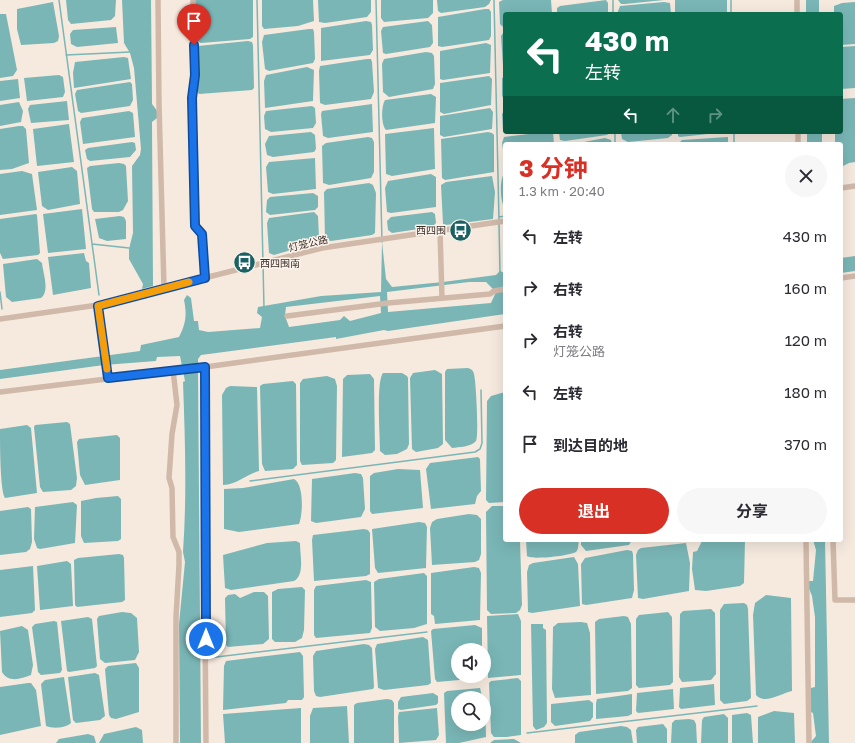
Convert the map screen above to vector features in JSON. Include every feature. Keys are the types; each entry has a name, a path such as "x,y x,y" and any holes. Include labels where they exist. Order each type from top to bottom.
{"street":[{"path":"158,0 164,288"},
{"path":"193,0 195,75 192,98 195,226 202,234 205,278"},
{"path":"796,0 797,12"},
{"path":"843,188 855,186"},
{"name":"灯笼公路","path":"0,319 98,306 322,248 501,222"},
{"path":"440,231 442,298"},
{"path":"843,278 855,276"},
{"path":"286,316 388,303 490,294 494,291 503,289"},
{"path":"98,306 108,378"},
{"path":"0,392 205,367 503,326"},
{"path":"205,367 206,743"},
{"path":"173,370 177,405 172,434 169,478 172,488 174,537 179,552 176,617 176,743"},
{"path":"806,542 809,743"},
{"path":"833,542 835,600 855,600"}],"water":[{"path":"66,0 116,0 115,16 111,20 71,24 68,20"},
{"path":"122,0 151,0 152,104 158,112 157,118 152,122 153,286 142,289 143,284 129,259 129,249 133,233 132,166 140,155 141,149 134,68 130,53 124,43"},
{"path":"194,0 253,0 253,37 250,39 201,43 197,41"},
{"path":"262,0 313,0 314,21 298,26 264,29 262,26"},
{"path":"318,0 371,0 371,12 367,17 325,23 319,22"},
{"path":"381,0 433,0 433,13 428,18 384,22 381,18"},
{"path":"437,0 491,0 485,7 441,13 438,11"},
{"path":"503,0 551,0 552,12 503,12 503,27 500,24 499,2"},
{"path":"606,0 608,3 608,12 557,12 557,8 560,6"},
{"path":"618,0 664,0 621,4"},
{"path":"675,0 727,0 727,12 675,12"},
{"path":"806,0 819,0 819,12 806,12"},
{"path":"53,2 59,36 58,41 54,43 21,45 17,29 17,9"},
{"path":"664,2 670,3 671,12 618,12 620,6"},
{"path":"855,2 855,44 843,45 843,12 834,12 834,6 842,3"},
{"path":"489,9 491,12 491,36 489,40 442,47 438,46 438,17"},
{"path":"0,14 6,14 17,70 13,76 0,78"},
{"path":"366,21 371,22 372,25 373,50 370,55 321,61 321,28"},
{"path":"428,21 432,25 433,43 430,47 386,54 383,53 381,31 383,27"},
{"path":"116,27 118,43 77,47 71,44 70,34 73,30"},
{"path":"313,29 314,32 315,59 313,63 269,71 265,69 262,42 264,35"},
{"path":"503,33 503,66 501,36"},
{"path":"248,41 252,42 253,45 254,88 252,90 199,94 197,91 198,46"},
{"path":"486,43 491,45 490,73 443,80 440,79 440,51"},
{"path":"855,46 855,88 843,89 843,47"},
{"path":"426,52 432,53 434,56 435,84 433,89 389,97 383,92 382,64 384,59"},
{"path":"124,57 128,58 131,79 74,88 73,73 75,62"},
{"path":"371,59 372,62 374,92 371,99 325,105 320,103 320,66"},
{"path":"307,67 314,70 313,101 265,108 264,81 266,75"},
{"path":"59,75 63,77 65,92 63,97 27,101 24,78"},
{"path":"489,76 492,79 491,105 444,114 440,112 440,83"},
{"path":"503,78 503,98 502,95"},
{"path":"18,79 20,98 0,101 0,81"},
{"path":"130,82 132,84 133,100 130,106 81,113 78,111 75,94 77,90"},
{"path":"431,94 436,97 435,123 386,130 383,124 382,115 385,100"},
{"path":"855,98 855,162 843,166 843,142 835,142 835,134 843,134 843,99"},
{"path":"67,101 69,120 31,123 28,109 30,105"},
{"path":"19,102 23,111 21,122 0,126 0,105"},
{"path":"372,104 373,132 328,138 323,136 322,111"},
{"path":"312,106 315,108 316,123 313,128 271,132 265,129 264,116 266,111"},
{"path":"490,108 493,112 492,129 444,137 440,135 440,116"},
{"path":"129,111 133,113 135,137 83,144 80,122 82,118"},
{"path":"69,124 74,162 37,166 33,129"},
{"path":"23,126 26,129 29,163 12,169 0,170 0,129"},
{"path":"434,128 435,169 392,176 386,174 385,134"},
{"path":"311,132 315,135 316,149 314,152 273,157 267,155 265,144 269,136"},
{"path":"488,132 494,135 494,172 445,180 442,178 441,139"},
{"path":"529,134 553,134 554,142 503,142 503,150 502,143 504,137"},
{"path":"559,134 608,134 565,141 560,140"},
{"path":"621,134 672,134 668,138 628,142 622,139"},
{"path":"678,134 708,134 680,137"},
{"path":"807,134 822,134 822,142 807,142"},
{"path":"368,137 372,138 374,142 374,172 371,178 329,185 323,183 322,146 326,143"},
{"path":"728,137 728,142 680,142 682,140"},
{"path":"605,138 611,140 612,142 584,142"},
{"path":"132,142 135,143 136,150 130,157 90,161 87,159 85,150 88,148"},
{"path":"315,158 316,189 273,194 268,192 266,167 269,162"},
{"path":"119,163 126,166 128,201 123,210 119,212 94,212 92,209 87,168 90,166"},
{"path":"72,167 77,171 80,204 48,210 42,206 38,172"},
{"path":"22,171 32,174 37,210 0,215 0,174"},
{"path":"431,174 436,177 436,207 391,213 387,212 385,188 388,181"},
{"path":"503,175 503,206 501,190"},
{"path":"492,176 495,192 493,219 446,225 443,224 441,185 446,182"},
{"path":"369,183 373,185 376,193 375,233 372,235 331,241 325,239 324,192 327,189"},
{"path":"313,193 318,196 318,207 315,210 270,215 266,212 267,200 270,197"},
{"path":"82,209 86,249 48,253 43,214"},
{"path":"314,212 318,216 318,242 274,255 269,253 267,223 269,218"},
{"path":"432,212 435,214 436,223 432,227 392,233 388,230 387,221 391,217"},
{"path":"36,214 40,253 38,255 3,259 0,253 0,219"},
{"path":"120,216 124,217 126,221 126,239 107,241 99,238 95,219"},
{"path":"382,242 386,279 392,287 496,275 500,271 503,272 503,314 388,331 384,330 336,339 336,337 201,355 198,359 201,743 180,743 179,624 185,562 183,552 185,445 183,382 185,381 180,356 157,357 156,361 104,365 0,379 0,370 140,351 141,345 179,337 183,328 186,314 184,300 187,295 191,298 194,321 198,321 199,330 208,332 260,328 262,317 257,313 258,307 321,296 381,292","holes":["469,282 486,282 496,292 491,303 388,312 387,292","380,296 381,313 350,321 344,316 340,320 289,327 285,316 286,307"]},
{"path":"84,253 86,261 89,263 91,288 53,295 48,257"},
{"path":"855,256 855,271 843,273 843,258"},
{"path":"37,259 42,263 46,286 44,295 41,298 12,302 6,297 3,264"},
{"path":"468,368 473,372 475,379 477,437 474,443 452,448 445,440 445,372 447,369"},
{"path":"435,370 442,374 443,444 438,448 416,452 412,449 410,378 413,373"},
{"path":"383,373 402,373 408,378 409,444 407,449 397,454 385,455 380,451 379,398"},
{"path":"370,374 374,379 375,450 372,453 342,457 343,379 347,375"},
{"path":"327,376 335,379 337,386 336,460 333,463 302,465 300,461 300,383 303,379"},
{"path":"293,381 296,384 297,465 293,469 265,471 262,464 260,386 263,384"},
{"path":"230,386 257,387 259,471 233,483 223,485 222,395 226,388"},
{"path":"503,393 503,502 489,503 486,500 487,401 491,396"},
{"path":"67,422 70,424 77,478 76,486 71,490 43,492 40,487 34,427 35,425"},
{"path":"27,425 31,428 37,493 5,498 3,494 1,477 0,429"},
{"path":"117,435 120,438 120,480 85,485 80,475 77,442 79,439"},
{"path":"478,457 480,459 481,491 477,496 475,504 431,509 426,469 430,463"},
{"path":"398,469 420,470 423,508 372,514 370,511 370,476 374,473"},
{"path":"355,473 361,474 363,478 365,509 361,517 316,523 311,521 312,479"},
{"path":"294,479 300,487 302,500 299,524 239,532 224,529 224,489 243,488"},
{"path":"118,496 121,499 121,539 118,541 84,543 81,536 81,501"},
{"path":"73,502 77,505 75,543 40,549 37,548 34,539 35,507"},
{"path":"492,506 503,506 503,542 520,542 522,605 520,610 516,613 491,614 487,610 486,512"},
{"path":"28,507 31,509 32,542 30,549 26,552 0,555 0,511"},
{"path":"469,514 477,515 481,519 481,554 479,560 475,562 432,565 430,528 432,522 437,519"},
{"path":"419,522 425,523 427,527 426,568 378,573 375,568 372,529"},
{"path":"364,529 368,530 370,533 370,574 366,576 314,581 313,535"},
{"path":"296,541 300,543 301,570 300,574 294,581 231,590 225,588 223,555 267,543"},
{"path":"526,542 579,542 576,552 543,558 527,556"},
{"path":"581,542 631,542 629,545 586,551 581,545"},
{"path":"702,542 745,542 744,583 740,586 706,591 695,590 692,569 693,552 697,551"},
{"path":"814,542 825,542 829,743 810,743 816,736 813,713 809,711 811,688 815,687 815,617 812,596 806,581 813,581 816,550"},
{"path":"686,543 690,563 689,591 643,599 638,598 636,555 638,550 641,548"},
{"path":"627,550 632,551 633,554 634,590 632,598 586,605 582,604 581,564 585,558"},
{"path":"119,554 123,555 124,558 125,600 122,602 77,607 75,605 74,560 78,558"},
{"path":"574,557 578,564 580,606 532,613 528,612 527,572 529,565 533,563"},
{"path":"67,561 71,564 73,606 40,610 37,566"},
{"path":"33,566 35,610 32,613 0,617 0,570"},
{"path":"474,567 479,568 481,573 480,620 435,624 434,616 431,614 431,573"},
{"path":"424,573 427,576 427,624 414,628 380,631 375,627 374,582 379,579"},
{"path":"366,580 371,582 372,628 370,633 316,638 314,635 314,590 316,586"},
{"path":"302,587 305,590 304,630 302,638 295,642 275,642 272,639 272,592 278,589"},
{"path":"254,592 264,592 268,596 269,639 263,644 228,647 226,645 225,598 228,595 235,594 240,598"},
{"path":"766,595 791,598 792,691 773,698 764,699 759,698 756,695 753,615 755,603"},
{"path":"744,603 747,605 748,609 751,698 747,701 724,704 720,700 720,610 724,604"},
{"path":"711,609 715,613 716,674 711,680 682,682 679,677 680,614 683,611"},
{"path":"122,612 131,613 137,618 139,652 135,660 105,663 100,659 97,619 99,616"},
{"path":"668,612 672,617 673,682 670,685 639,688 636,685 636,619 639,615"},
{"path":"518,614 521,621 521,675 491,678 491,643 487,643 487,616"},
{"path":"624,616 628,617 631,624 632,688 628,691 596,694 595,622 599,619"},
{"path":"88,617 92,619 97,666 95,668 69,672 67,671 61,621"},
{"path":"54,621 57,622 62,670 60,673 41,675 38,672 32,627 35,624"},
{"path":"558,623 587,623 590,633 591,695 555,698 552,689 553,627"},
{"path":"531,624 543,624 543,628 546,630 547,723 544,727 536,730 533,726"},
{"path":"475,625 482,628 482,643 451,643 451,681 437,682 435,679 431,631 433,629"},
{"path":"22,626 28,630 33,665 31,675 19,679 11,679 2,672 0,631"},
{"path":"423,637 428,640 431,683 428,685 384,690 378,688 375,649 377,644"},
{"path":"364,644 369,645 372,648 373,689 320,697 316,696 314,691 313,656 316,651"},
{"path":"300,652 303,656 304,697 302,700 288,700 286,703 223,710 224,666 226,661"},
{"path":"136,663 139,668 139,712 116,719 111,718 109,715 105,669 108,666"},
{"path":"95,673 99,675 105,716 100,720 76,723 73,720 68,677"},
{"path":"64,677 71,723 59,728 52,728 46,726 41,684 45,680"},
{"path":"518,678 521,681 521,735 494,737 491,733 491,691 489,691 489,683 491,683 491,681"},
{"path":"31,683 36,690 41,726 0,735 0,687"},
{"path":"714,684 715,705 681,709 679,707 680,688"},
{"path":"480,688 481,691 451,691 451,731 486,731 486,737 459,743 446,743 444,693 447,691"},
{"path":"673,689 674,709 638,713 636,711 637,693"},
{"path":"433,693 438,696 438,703 436,705 401,710 398,709 398,702 401,697"},
{"path":"632,694 632,714 628,716 596,719 597,699"},
{"path":"387,699 392,700 394,703 394,743 354,743 354,705 357,703"},
{"path":"589,700 593,703 593,717 590,721 555,726 551,722 551,704"},
{"path":"347,706 349,743 310,743 310,716 313,708"},
{"path":"301,708 301,743 225,743 223,714"},
{"path":"437,708 439,735 436,740 399,743 399,712"},
{"path":"774,711 794,713 795,743 758,743 758,717"},
{"path":"747,713 751,715 753,743 732,743 732,715"},
{"path":"724,714 728,718 728,743 701,743 702,720 704,717"},
{"path":"675,720 694,720 696,724 697,743 671,743 672,723"},
{"path":"663,724 667,729 667,743 637,743 636,730 638,727"},
{"path":"621,726 627,727 631,730 633,743 575,743 575,735 579,732"},
{"path":"136,727 142,730 143,743 99,743 104,734"},
{"path":"88,734 94,736 96,743 56,743 59,739"},
{"path":"514,739 521,743 490,743 494,740"}],"waterway":[{"path":"59,0 99,295"},
{"path":"257,0 264,308"},
{"path":"376,0 382,242"},
{"path":"494,0 499,220"},
{"path":"613,0 613,12"},
{"path":"731,0 731,12"},
{"path":"66,55 130,52"},
{"path":"615,134 615,142"},
{"path":"734,134 734,142"},
{"path":"499,217 503,216"},
{"path":"499,224 500,272"},
{"path":"92,244 129,248"},
{"path":"0,292 2,309"},
{"path":"250,481 475,452 480,449 482,443 481,390"},
{"path":"208,658 427,632"},
{"path":"527,733 757,706"}],"slow traffic":[{"path":"107,369 98,306 189,282"}],"place":[{"name":"西四围","path":"461,230"},
{"name":"西四围南","path":"245,263"}],"route":[{"path":"194,45 195,75 192,98 195,226 202,234 205,278 98,306 108,378 205,367 204,490 206,639"}]}
